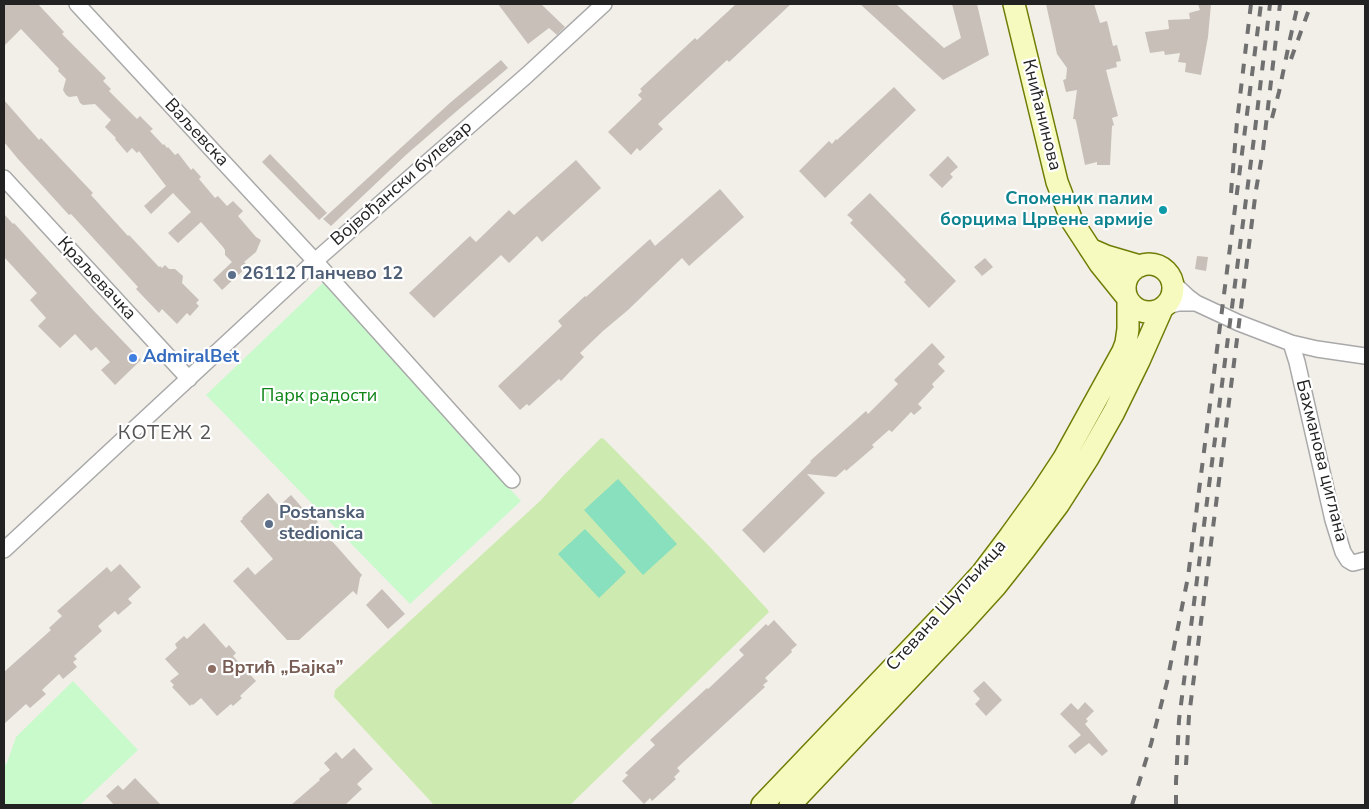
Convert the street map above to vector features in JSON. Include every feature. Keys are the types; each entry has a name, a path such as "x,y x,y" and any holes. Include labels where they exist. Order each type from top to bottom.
{"main road":[{"name":"Книћанинова","path":"1014,4 1057,182 1072,221 1100,264 1127,298"},
{"path":"1090,249 1140,266"},
{"path":"1148,264 1161,267 1166,271 1172,282 1172,295 1169,302 1156,312 1144,312 1132,306 1124,288 1129,274 1134,269 1148,264"},
{"name":"Стевана Шупљикца","path":"762,805 950,608 982,572 1041,494 1064,458 1126,343 1128,329 1127,298"},
{"name":"Стевана Шупљикца","path":"790,805 964,621 995,586 1047,520 1088,458 1114,412 1140,361 1163,308"}],"street":[{"name":"Ваљевска","path":"77,4 315,261 512,480"},
{"name":"Војвођански булевар","path":"4,550 315,261 604,4"},
{"name":"Краљевачка","path":"4,178 189,379"},
{"path":"1172,282 1196,303 1239,323 1291,343 1365,356"},
{"path":"1163,308 1178,303 1196,303"},
{"name":"Бахманова циглана","path":"1291,343 1333,520 1343,552 1348,560 1353,563 1365,560"}],"green space":[{"name":"Парк радости","path":"323,283 521,501 410,604 206,395"},
{"path":"601,438 711,548 769,612 570,805 434,805 334,697 335,690 540,501"},
{"path":"618,479 677,544 643,575 584,510"},
{"path":"585,529 626,572 599,598 558,554"},
{"path":"73,681 138,750 80,805 4,805 4,766 7,763 16,737"}],"building":[{"path":"4,4 38,4 64,32 62,34 106,78 103,81 111,89 109,91 137,119 140,116 153,129 150,131 163,145 168,147 175,155 178,153 191,170 193,168 201,177 199,179 215,198 218,196 227,206 233,201 243,211 238,216 256,237 261,240 256,252 244,262 248,266 222,290 213,280 232,262 225,255 223,247 201,222 178,243 168,233 191,212 173,193 151,214 144,206 166,186 139,151 137,153 132,148 127,153 105,127 111,120 95,104 83,105 77,96 69,97 66,95 63,90 66,79 21,29 4,46"},
{"path":"498,4 541,4 565,27 557,35 549,28 528,44"},
{"path":"736,4 791,4 729,62 727,60 658,124 663,129 640,151 637,148 631,155 608,132 642,99 638,95 642,91 640,89 695,38 697,40"},
{"path":"860,4 896,4 944,48 961,38 952,4 977,4 989,55 943,80"},
{"path":"1046,4 1094,4 1100,23 1107,21 1113,46 1117,45 1121,61 1116,62 1117,67 1106,70 1118,116 1112,118 1114,125 1112,126 1110,165 1097,165 1097,162 1085,165 1076,121 1073,119 1077,90 1066,92 1063,80 1066,79 1067,68 1057,54"},
{"path":"1198,4 1211,4 1208,37 1201,75 1185,72 1186,63 1178,62 1180,53 1165,55 1164,51 1150,53 1145,32 1169,29 1168,20 1190,19 1189,13 1200,10"},
{"path":"501,60 508,68 407,154 331,226 323,219 451,102"},
{"path":"894,87 916,110 825,198 799,171 829,141 832,144 837,140"},
{"path":"4,100 39,140 41,138 93,193 91,195 159,267 162,268 165,265 169,269 175,269 183,276 182,283 199,300 196,303 199,306 190,316 187,313 177,324 162,309 159,313 136,289 138,287 18,159 4,142"},
{"path":"270,154 327,213 319,220 262,162"},
{"path":"948,156 958,167 950,174 953,177 942,188 929,175"},
{"path":"576,160 601,188 542,242 537,236 509,263 501,255 434,318 409,293 470,236 476,242 509,210 514,215"},
{"path":"720,189 744,217 689,266 682,258 580,353 584,357 561,381 559,379 529,406 527,404 520,410 498,386 562,326 558,321 585,296 650,239 655,246"},
{"path":"870,193 956,281 929,308 904,282 906,280 850,223 853,220 847,215"},
{"path":"4,214 141,360 115,385 101,370 110,362 96,347 91,351 75,334 60,348 38,326 46,318 30,300 37,293 4,257"},
{"path":"1197,256 1208,257 1206,271 1195,269"},
{"path":"985,258 993,267 982,276 974,267"},
{"path":"932,343 945,357 938,364 945,371 932,384 934,387 918,404 922,408 914,415 911,412 892,432 889,430 872,445 874,447 836,477 807,474 825,493 764,553 742,530 810,461 866,411 868,414 898,384 894,380"},
{"path":"268,493 279,506 291,495 318,522 316,523 362,575 357,595 353,591 299,640 287,640 233,581 248,567 255,575 273,559 240,521"},
{"path":"120,564 141,587 128,599 132,603 118,615 115,611 98,626 102,631 74,656 77,659 73,662 77,667 63,679 59,674 42,690 46,694 30,708 26,704 4,724 4,672 51,630 49,628 62,616 57,611 107,567 111,572"},
{"path":"382,589 405,614 388,629 366,605"},
{"path":"774,620 797,645 765,678 768,681 763,685 765,687 677,768 680,771 674,777 676,779 652,801 650,798 644,804 622,781 628,775 625,773 655,745 650,740 744,655 739,650 766,624 768,626"},
{"path":"204,623 226,648 229,645 236,653 233,656 256,681 240,696 242,698 233,706 231,704 217,716 201,698 190,706 172,687 174,685 170,681 179,674 165,659 177,648 175,644 184,636 187,639"},
{"path":"984,681 1002,700 986,716 975,704 980,699 973,691"},
{"path":"1085,702 1094,711 1086,719 1088,721 1085,724 1108,751 1102,756 1089,743 1075,754 1068,746 1081,735 1060,714 1071,703 1078,710"},
{"path":"354,748 373,769 357,784 362,789 345,805 291,805 330,770 324,763 336,752 342,759"},
{"path":"135,778 161,805 114,805 106,796 118,785 123,790"}],"railway":[{"path":"1231,193 1237,122 1251,4"},
{"path":"1132,805 1151,744 1167,682 1188,577 1261,4"},
{"path":"1176,805 1179,720 1270,4"},
{"path":"1186,765 1189,716 1256,190 1263,150 1280,4"},
{"path":"1272,118 1298,4"},
{"path":"1291,59 1311,4"}],"place":[{"name":"Споменик палим борцима Црвене армије","path":"1163,210"},
{"name":"26112 Панчево 12","path":"232,275"},
{"name":"AdmiralBet","path":"133,358"},
{"name":"Postanska stedionica","path":"269,524"},
{"name":"Вртић „Бајка”","path":"212,669"}],"district":[{"name":"КОТЕЖ 2","path":"165,434"}]}
